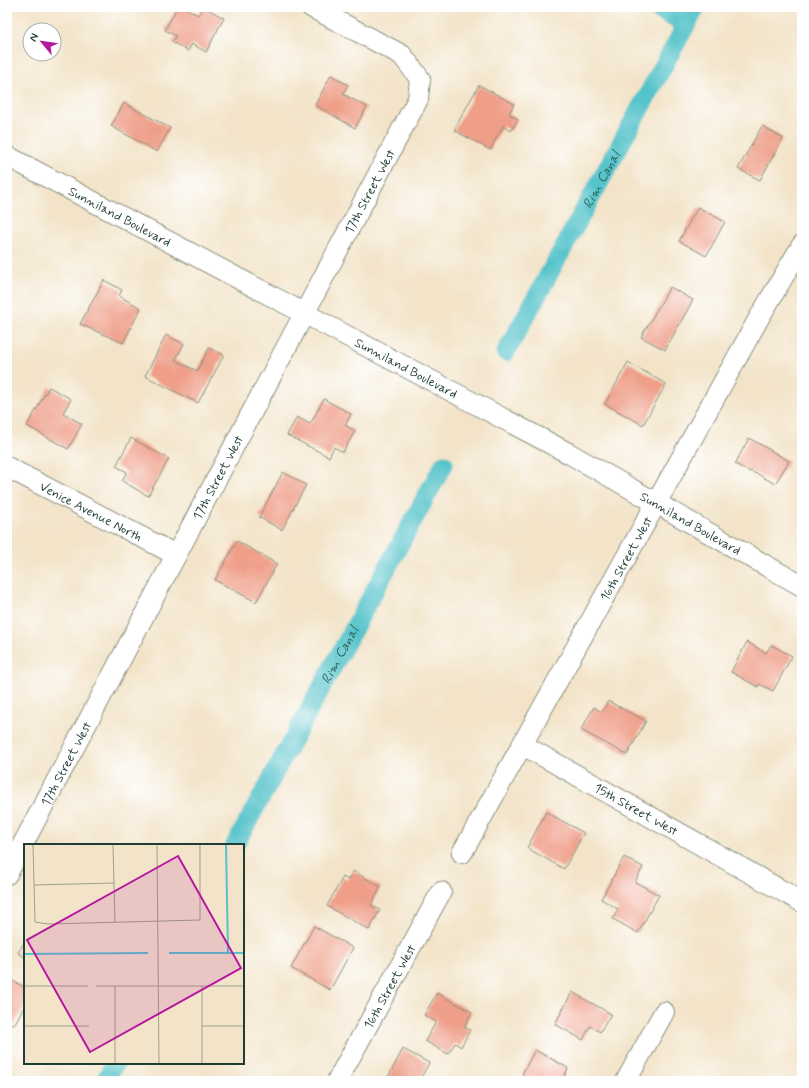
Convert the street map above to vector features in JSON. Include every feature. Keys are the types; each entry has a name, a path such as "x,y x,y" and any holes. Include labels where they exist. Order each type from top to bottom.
{"street":[{"name":"17th Street West","path":"7,874 418,99 420,79 402,55 311,7"},
{"name":"Sunniland Boulevard","path":"7,156 570,454 802,586"},
{"name":"16th Street West","path":"462,853 759,318 796,269 802,245"},
{"name":"Venice Avenue North","path":"7,467 176,555"},
{"name":"15th Street West","path":"523,745 802,902"},
{"name":"16th Street West","path":"337,1081 441,892"},
{"path":"626,1081 664,1012"}],"building":[{"path":"177,7 183,7 198,15 204,7 224,18 206,52 192,44 188,51 172,42 176,36 165,30"},
{"path":"331,75 348,85 343,94 367,107 355,128 315,105"},
{"path":"479,85 514,104 509,114 518,119 511,131 503,126 490,150 454,130"},
{"path":"124,103 170,128 157,152 111,126"},
{"path":"762,126 783,138 760,180 738,169"},
{"path":"698,207 725,222 706,256 679,241"},
{"path":"104,280 122,290 119,296 141,308 123,343 80,324"},
{"path":"670,287 693,300 665,350 641,337"},
{"path":"166,335 184,344 175,360 197,371 209,348 224,355 198,403 145,376"},
{"path":"628,362 666,384 643,425 605,404"},
{"path":"49,387 71,399 63,413 82,424 68,449 27,426"},
{"path":"324,399 351,414 345,425 355,431 343,452 334,447 329,457 287,435 297,417 310,424"},
{"path":"131,438 169,459 148,496 122,481 127,472 116,466"},
{"path":"749,438 789,461 775,484 756,473 750,472 735,464"},
{"path":"283,472 306,485 282,530 259,517"},
{"path":"237,541 277,564 256,602 215,580"},
{"path":"747,642 766,653 771,645 792,656 773,691 759,684 758,687 731,672"},
{"path":"608,701 646,721 627,755 581,730 594,707 602,712"},
{"path":"546,812 584,833 564,869 527,848"},
{"path":"624,857 643,867 635,882 659,895 638,933 613,919 618,909 601,899"},
{"path":"353,871 381,887 371,905 380,910 369,930 327,906 343,877 348,880"},
{"path":"314,926 353,948 330,990 291,968"},
{"path":"24,943 24,956 18,953"},
{"path":"8,978 24,987 24,1007 14,1025 7,1021"},
{"path":"572,992 611,1014 600,1032 590,1026 583,1040 555,1024"},
{"path":"437,993 472,1012 464,1027 470,1030 461,1047 455,1043 448,1054 425,1041 436,1022 424,1015"},
{"path":"403,1049 429,1063 419,1081 386,1081"},
{"path":"535,1050 568,1068 562,1081 524,1081 526,1077 522,1074"}],"waterway":[{"path":"654,7 686,24"},
{"name":"Rim Canal","path":"506,352 696,7"},
{"name":"Rim Canal","path":"236,844 444,464"},
{"name":"Rim Canal","path":"105,1081 114,1064"}]}
